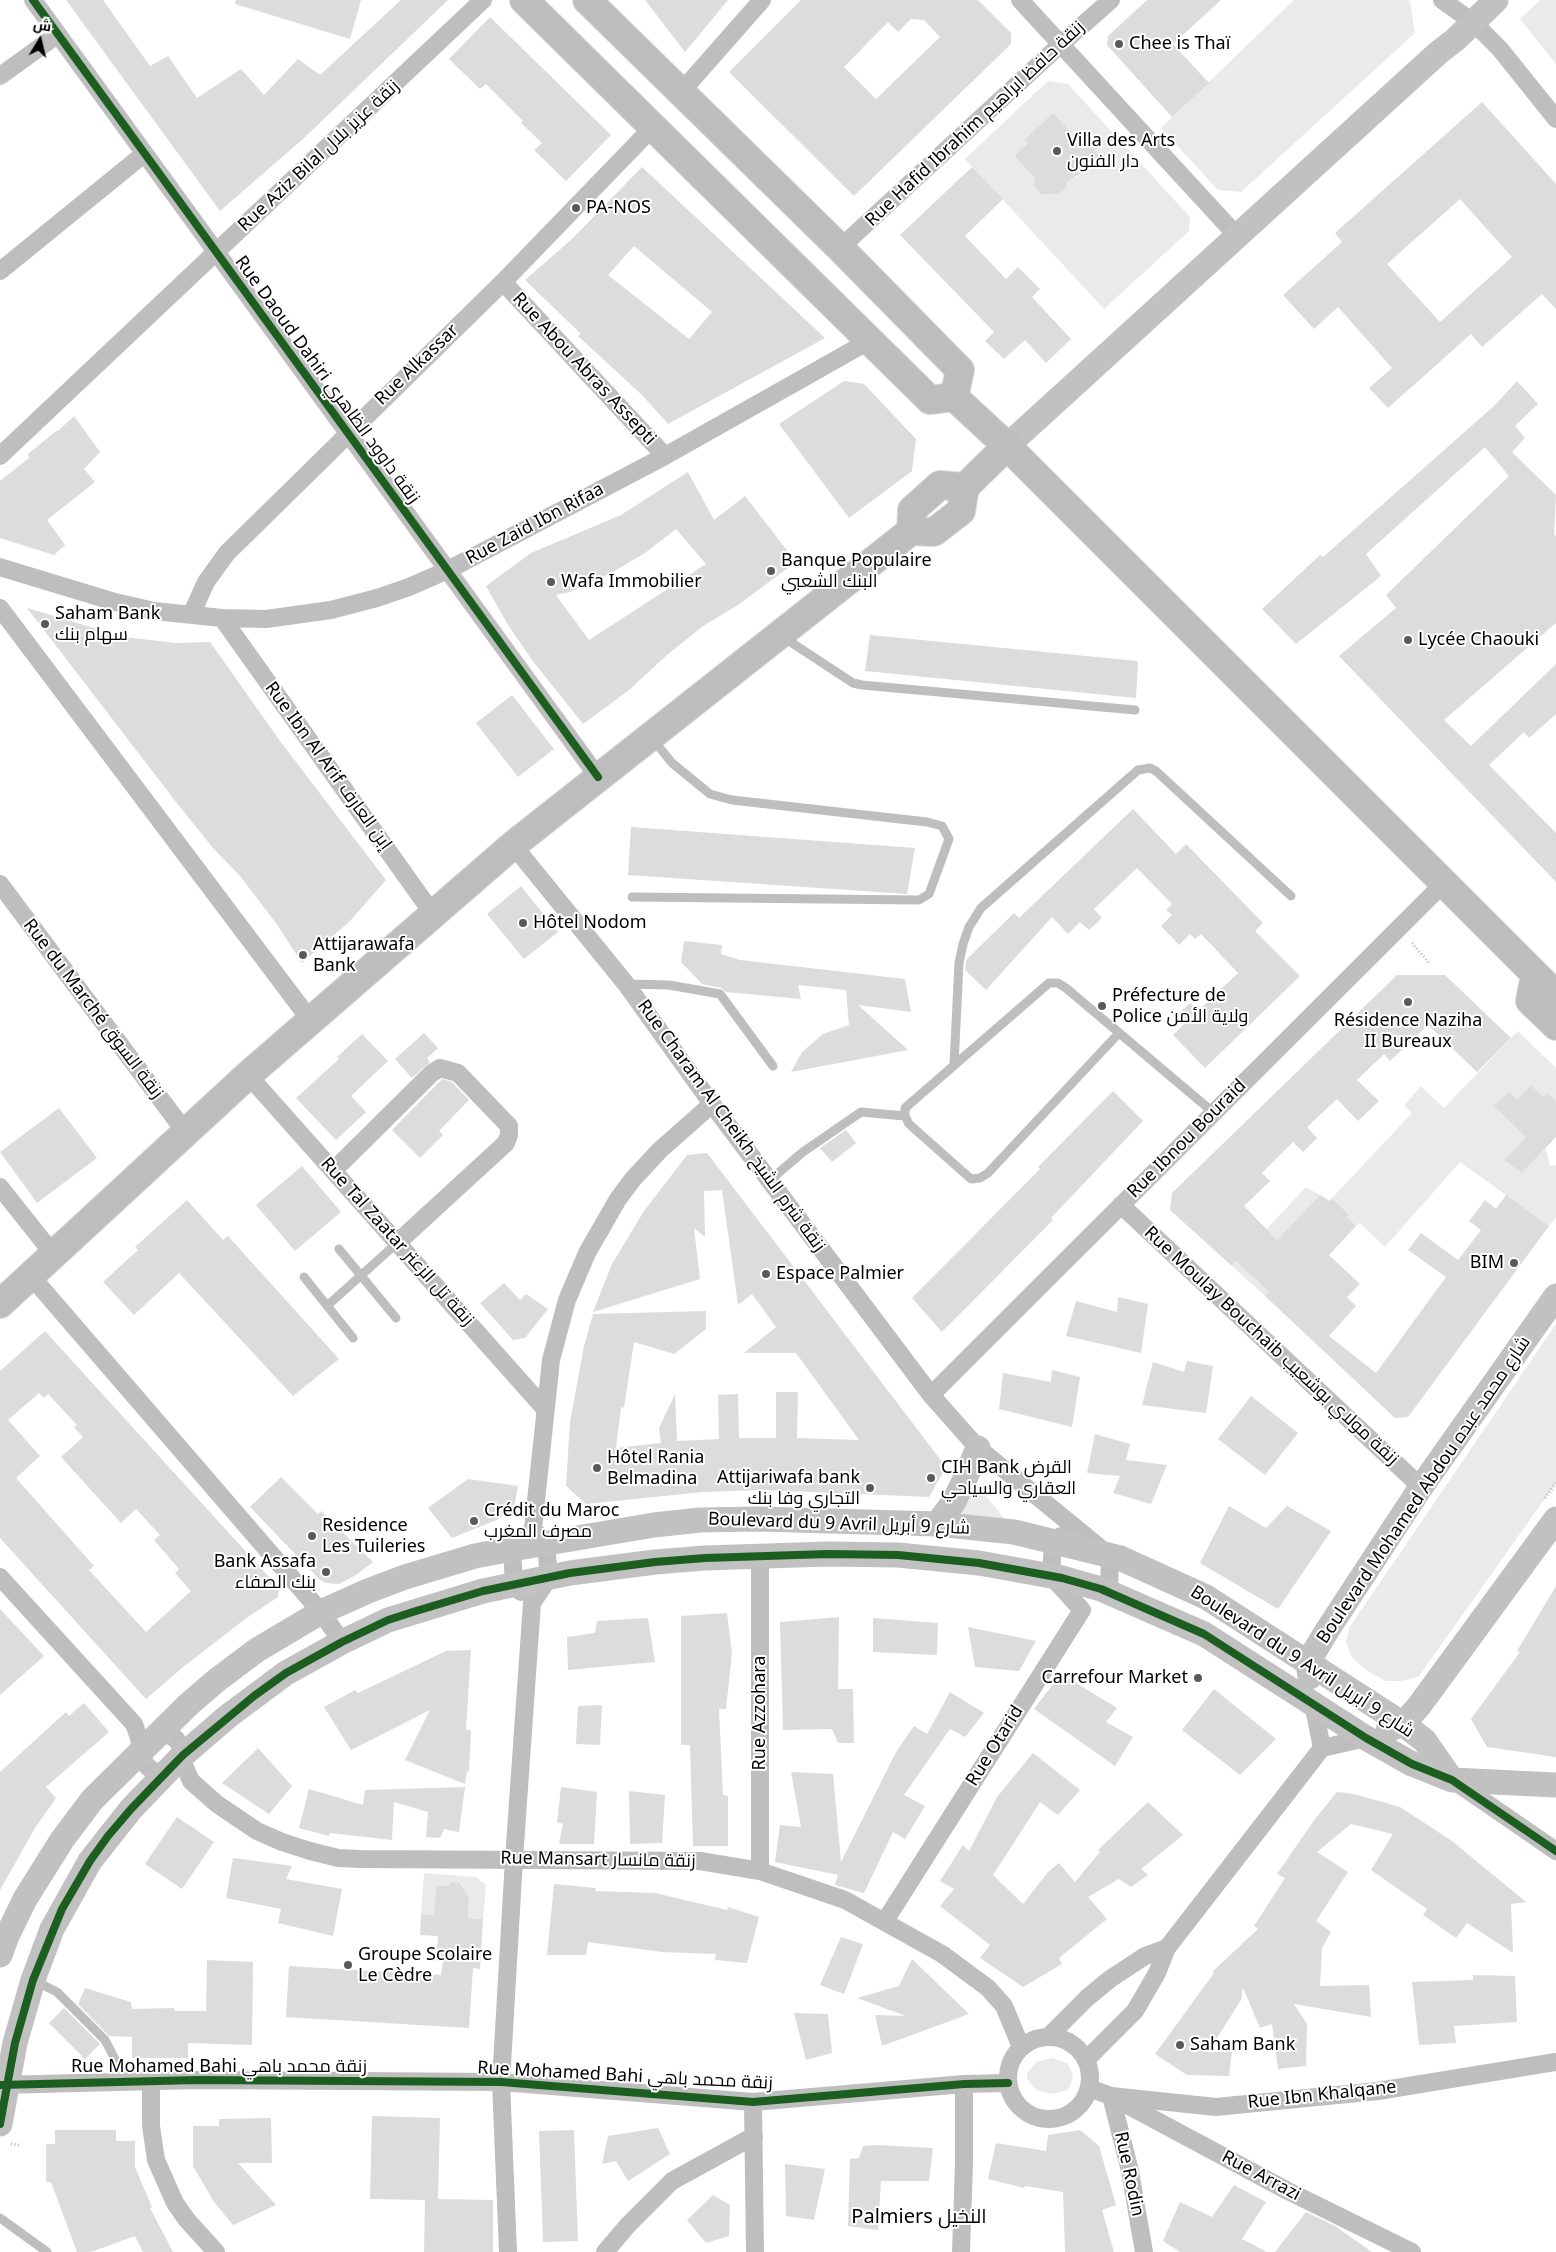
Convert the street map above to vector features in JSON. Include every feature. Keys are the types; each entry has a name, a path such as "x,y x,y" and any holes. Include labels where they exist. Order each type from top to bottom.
{"main road":[{"path":"524,0 930,400 954,397 1007,446 1444,883 1545,974 1556,995"},
{"path":"587,0 840,248 960,370 954,397"},
{"path":"0,1304 248,1075 513,845 911,531 912,510 940,485 965,486 1007,446"},
{"path":"1545,974 1530,1001 1556,1026"}],"street":[{"name":"Rue Daoud Dahiri زنقة داوود الظاهري","path":"34,0 57,35 598,777"},
{"name":"Rue Aziz Bilal زنقة عزيز بلال","path":"0,456 484,0"},
{"path":"681,92 762,0"},
{"path":"1020,0 1238,237"},
{"name":"Rue Hafid Ibrahim زنقة حافظ ابراهيم","path":"840,248 1111,0"},
{"path":"1442,0 1474,23 1500,49 1556,120"},
{"path":"1007,446 1474,23 1496,0"},
{"path":"0,76 57,35"},
{"name":"Rue Alkassar","path":"192,613 206,582 227,553 347,433 503,282 654,126"},
{"path":"0,271 144,154"},
{"name":"Rue Abou Abras Assepti","path":"503,282 665,456"},
{"name":"Rue Zaid Ibn Rifaa","path":"0,567 115,602 154,611 192,613 222,618 266,618 330,610 409,587 448,570 665,456 869,341"},
{"path":"0,608 311,1021"},
{"name":"Rue Ibn Al Arif إبن العارف","path":"222,618 434,914"},
{"name":"Rue Charam Al Cheikh زنقة شرم الشيخ","path":"513,845 626,984 712,1104 931,1395 978,1448 1110,1556"},
{"name":"Rue Ibnou Bouraid","path":"931,1395 1444,883"},
{"name":"Rue du Marché زنقة السوق","path":"0,884 186,1133"},
{"path":"333,1171 440,1068 458,1072 509,1126 510,1135 506,1143 397,1243"},
{"name":"Rue Tal Zaatar زنقة تل الزعتر","path":"248,1075 545,1410"},
{"path":"508,2252 501,2082 532,1603 549,1578 539,1536 545,1410 550,1360 567,1300 604,1222 633,1179 660,1150 712,1104"},
{"path":"0,1188 54,1256"},
{"name":"Rue Moulay Bouchaib زنقة مولاي بوشعيب","path":"1121,1205 1422,1487"},
{"path":"31,1276 321,1612 342,1642"},
{"name":"Boulevard Mohamed Abdou شارع محمد عبده","path":"1322,1748 1313,1703 1308,1662 1422,1487 1556,1296"},
{"path":"938,1524 953,1503 978,1448"},
{"name":"Boulevard du 9 Avril شارع 9 أبريل","path":"0,1955 24,1899 62,1840 105,1786 189,1704 236,1664 321,1612 405,1577 475,1556 512,1549 539,1536 700,1520 758,1519 938,1524 1014,1532 1053,1540 1110,1556 1158,1574 1206,1597 1403,1724 1425,1741 1452,1780"},
{"path":"1086,2060 1135,2011 1157,1973 1167,1948 1322,1748 1366,1738 1403,1724 1419,1706 1556,1519"},
{"path":"1051,1576 1053,1540 1078,1529"},
{"path":"512,1549 514,1585 532,1603"},
{"name":"Boulevard du 9 Avril شارع 9 أبريل","path":"5,2134 3,2084 8,2038 62,1908 90,1861 131,1809 183,1755 254,1696 286,1673 342,1642 388,1620 483,1591 549,1578 655,1562 760,1555 898,1555 979,1563 1051,1576 1110,1592 1204,1634 1366,1738 1412,1764 1452,1780"},
{"name":"Rue Azzohara","path":"760,1555 760,1872"},
{"path":"1110,1556 1110,1592"},
{"name":"Rue Otarid","path":"884,1921 1082,1610 1051,1576"},
{"path":"0,1577 134,1724 139,1738 140,1753 148,1767 161,1776"},
{"name":"Rue Mansart زنقة مانسار","path":"162,1732 176,1739 191,1781 217,1804 258,1831 282,1842 338,1858 700,1861 760,1872 845,1900 942,1954 988,1988 1004,2006 1021,2047"},
{"path":"1452,1780 1556,1785"},
{"path":"1452,1780 1556,1851"},
{"path":"1048,2037 1110,1978 1145,1956 1167,1948"},
{"path":"1048,2037 1060,2038 1070,2043 1086,2060 1090,2072 1089,2088 1084,2099 1073,2111 1060,2117 1047,2119 1034,2116 1023,2110 1014,2100 1008,2083 1009,2066 1021,2047 1036,2039 1048,2037"},
{"name":"Rue Ibn Khalqane","path":"1089,2088 1111,2096 1216,2107 1378,2091 1556,2062"},
{"path":"151,2081 151,2126 156,2160 175,2203 187,2220 216,2252"},
{"name":"Rue Mohamed Bahi زنقة محمد باهي","path":"3,2084 151,2081 501,2082 753,2102 964,2084 1008,2083"},
{"path":"961,2252 964,2084"},
{"name":"Rue Rodin","path":"1111,2096 1128,2162 1144,2252"},
{"name":"Rue Arrazi","path":"1111,2096 1286,2190 1412,2252"},
{"path":"753,2102 755,2252"},
{"path":"605,2252 628,2225 672,2181 754,2136"}],"lane":[{"path":"779,634 806,654 853,683 862,686 1135,710"},
{"path":"632,897 919,900 929,894 949,839 942,826 927,822 732,800 710,794 672,763 650,736"},
{"path":"954,1065 959,963 966,935 981,908 1138,770 1150,768 1156,771 1291,896"},
{"path":"1119,1033 988,1173 980,1178 971,1179 909,1124 905,1116 905,1108 1048,983 1058,983 1066,988 1214,1113"},
{"path":"626,984 684,987 720,994 773,1066"},
{"path":"770,1180 802,1152 861,1112 905,1116"},
{"path":"327,1306 397,1243"},
{"path":"339,1249 396,1318"},
{"path":"304,1277 353,1338"},
{"path":"33,1980 57,1992 105,2040 127,2082"},
{"path":"0,2218 47,2252"}],"path":[{"path":"1408,938 1430,964"},
{"path":"5,2134 19,2145"}],"shaded area":[{"path":"1294,0 1408,0 1410,2 1415,33 1241,192 1218,190 1161,128"},
{"path":"1540,0 1556,0 1556,64 1520,19"},
{"path":"1048,81 1068,84 1190,217 1189,231 1104,309 965,159","holes":["1053,114 1073,135 1077,130 1081,135 1089,134 1094,137 1096,144 1090,166 1082,166 1078,177 1068,179 1067,187 1041,194 1034,186 1035,178 1014,156 1027,144 1024,140"]},
{"path":"1518,1031 1556,1068 1556,1101 1547,1093 1543,1097 1531,1085 1517,1099 1509,1092 1495,1106 1539,1123 1504,1160 1522,1173 1546,1148 1550,1166 1556,1165 1556,1217 1549,1226 1460,1162 1385,1247 1360,1223 1356,1226 1347,1217 1349,1213 1332,1198 1412,1113 1404,1106 1421,1086 1444,1108"},
{"path":"1306,1187 1320,1195 1285,1232 1256,1280 1269,1292 1265,1296 1232,1266"},
{"path":"1556,1324 1556,1483 1419,1676 1404,1681 1386,1681 1367,1671 1352,1657 1346,1643 1349,1628"},
{"path":"976,1484 1003,1517 1003,1519 956,1516"},
{"path":"424,1873 476,1877 486,1885 483,1919 468,1918 469,1900 463,1899 464,1889 461,1883 451,1882 449,1886 436,1885 434,1915 421,1915"},
{"path":"1052,2058 1067,2063 1073,2074 1071,2084 1067,2090 1053,2094 1039,2091 1033,2087 1027,2078 1027,2073 1036,2062"}],"building":[{"path":"66,0 103,0 150,66 168,56 197,98 241,69 264,95 298,59 320,75 401,0 448,0 304,138 220,211"},
{"path":"236,0 361,0 350,39 235,4"},
{"path":"645,0 728,0 685,52"},
{"path":"801,0 978,0 1011,33 1011,44 854,196 729,72","holes":["911,19 924,20 940,37 876,99 844,67 888,22 898,32"]},
{"path":"1147,0 1221,0 1173,44 1209,83 1172,117 1107,45 1108,36"},
{"path":"490,17 611,135 566,181 534,150 542,143 521,123 523,121 486,84 480,89 449,59"},
{"path":"1482,102 1556,184 1556,309 1542,294 1482,347 1471,334 1388,408 1369,388 1392,368 1338,307 1314,329 1283,295 1342,242 1335,233","holes":["1460,199 1512,257 1440,322 1387,264"]},
{"name":"Villa des Arts دار الفنون","path":"1053,113 1073,135 1077,130 1080,134 1089,134 1094,137 1095,151 1101,157 1090,167 1083,166 1080,174 1067,182 1067,187 1058,194 1041,194 1034,186 1035,178 1014,156 1027,144 1024,140"},
{"path":"642,167 825,338 668,424 643,396 578,336 581,334 525,280 572,239","holes":["634,246 712,312 689,339 608,275"]},
{"path":"972,167 1003,199 965,236 1006,279 1018,267 1040,289 1032,297 1071,339 1046,363 1025,340 1004,359 985,341 994,332 900,235"},
{"path":"844,381 864,384 916,439 912,471 849,518 779,424"},
{"path":"1517,381 1538,404 1515,426 1525,438 1512,452 1556,495 1554,534 1556,536 1556,623 1444,720 1471,746 1556,664 1556,714 1529,738 1524,732 1489,765 1556,833 1556,882 1339,656 1396,608 1386,595 1509,476 1485,447 1366,554 1381,576 1296,644 1262,609 1320,555 1323,557 1494,406"},
{"path":"74,416 100,452 84,469 95,482 47,520 65,545 54,555 0,538 0,481 29,458 28,454"},
{"path":"688,472 714,520 745,496 796,562 738,605 703,626 667,655 629,690 583,724 532,660 508,625 486,586 531,553 621,515","holes":["676,529 706,564 589,640 556,595 570,592 611,573 645,553"]},
{"path":"27,608 124,637 176,643 210,642 280,741 386,880 349,922 302,963 276,923 240,876 213,848 176,802"},
{"path":"870,635 1138,661 1136,698 865,671"},
{"path":"512,695 554,749 518,777 476,723"},
{"path":"1133,809 1176,854 1186,844 1263,923 1255,931 1300,976 1205,1068 1173,1035 1184,1024 1176,1016 1190,1003 1198,1011 1238,973 1201,934 1195,939 1190,934 1179,945 1161,926 1172,915 1166,910 1172,904 1137,868 1094,909 1102,918 1089,930 1080,922 1068,934 1052,917 986,990 965,970 966,960 1014,913 1019,918"},
{"path":"631,827 915,848 907,894 628,875"},
{"path":"521,886 558,932 524,959 487,914"},
{"path":"684,941 722,945 721,954 740,960 905,979 911,1012 858,1005 908,1050 791,1072 802,1052 823,1034 849,1025 846,990 798,985 801,999 726,992 721,988 702,984 681,962"},
{"path":"1397,975 1445,975 1511,1038 1477,1072 1428,1025 1390,1061 1384,1054 1357,1080 1379,1101 1358,1121 1337,1099 1307,1127 1317,1138 1303,1152 1293,1142 1262,1173 1270,1181 1244,1206 1277,1240 1320,1195 1330,1201 1332,1198 1349,1214 1347,1217 1356,1226 1329,1255 1360,1284 1347,1297 1356,1306 1329,1336 1376,1373 1446,1277 1408,1250 1421,1233 1458,1260 1481,1230 1469,1221 1485,1200 1496,1209 1506,1195 1549,1226 1408,1417 1395,1418 1265,1296 1269,1292 1236,1261 1232,1266 1170,1210 1172,1193"},
{"path":"424,1033 438,1048 427,1058 430,1062 412,1078 395,1059"},
{"path":"362,1034 388,1061 351,1096 366,1112 336,1140 296,1098 339,1059 337,1057"},
{"path":"442,1079 452,1082 469,1100 439,1131 443,1135 420,1158 392,1130"},
{"path":"1531,1085 1543,1097 1547,1093 1556,1101 1556,1137 1522,1173 1504,1160 1526,1137 1494,1106 1509,1092 1517,1099"},
{"path":"1113,1091 1143,1121 1051,1218 1053,1220 942,1332 912,1298 1040,1169 1038,1167"},
{"path":"59,1108 97,1158 37,1203 0,1152"},
{"path":"846,1130 856,1143 832,1162 820,1148"},
{"path":"707,1153 946,1467 929,1497 761,1490 703,1492 586,1504 566,1486 570,1422 584,1346 593,1314 706,1311 706,1329 674,1354 634,1342 624,1408 621,1407 616,1448 661,1443 659,1428 675,1394 677,1441 719,1439 718,1395 738,1394 739,1438 776,1438 776,1392 798,1392 797,1438 859,1440 796,1353 744,1353 776,1327 752,1294 738,1305 722,1190 704,1191 705,1237 694,1228 700,1279 593,1312 612,1264 644,1211 687,1155"},
{"path":"302,1166 341,1212 295,1251 256,1205"},
{"path":"187,1200 223,1240 228,1236 339,1359 293,1396 179,1273 134,1315 103,1282 138,1250 135,1247"},
{"path":"504,1283 520,1300 526,1294 548,1309 525,1338 513,1340 480,1303"},
{"path":"1118,1297 1148,1304 1141,1353 1066,1336 1076,1301 1117,1312"},
{"path":"45,1331 279,1588 278,1597 245,1619 146,1699 0,1538 0,1371","holes":["39,1393 44,1398 48,1394 77,1425 74,1427 83,1437 61,1457 121,1523 136,1509 160,1535 154,1540 179,1569 175,1573 191,1591 146,1632 89,1570 94,1566 16,1478 40,1456 8,1420"]},
{"path":"1187,1361 1213,1366 1206,1413 1142,1405 1153,1362 1184,1372"},
{"path":"1052,1370 1080,1377 1072,1427 999,1409 1003,1373 1051,1382"},
{"path":"1251,1396 1298,1433 1265,1475 1218,1439"},
{"path":"1095,1434 1130,1444 1126,1460 1167,1465 1151,1504 1113,1493 1120,1476 1087,1473"},
{"path":"281,1477 318,1514 321,1511 373,1562 356,1575 339,1584 326,1583 319,1579 250,1507"},
{"path":"468,1479 518,1486 515,1503 499,1519 452,1538 428,1508"},
{"path":"1229,1506 1266,1528 1287,1506 1331,1531 1278,1609 1200,1563"},
{"path":"1556,1586 1556,1757 1487,1747 1471,1719 1520,1652 1517,1651"},
{"path":"0,1609 44,1656 0,1695"},
{"path":"727,1613 732,1653 726,1709 719,1709 723,1795 728,1796 728,1846 693,1846 690,1745 681,1745 681,1616"},
{"path":"839,1617 838,1689 853,1689 854,1743 838,1743 832,1729 783,1730 780,1622"},
{"path":"648,1618 655,1662 568,1670 567,1637 595,1633 597,1621"},
{"path":"873,1618 938,1623 937,1655 873,1652"},
{"path":"968,1627 1036,1641 1019,1671 975,1667"},
{"path":"471,1650 466,1730 471,1730 469,1772 467,1771 465,1784 405,1760 430,1710 351,1750 324,1707 355,1690 358,1693 446,1651"},
{"path":"1061,1674 1117,1708 1106,1722 1133,1737 1115,1766 1034,1709"},
{"path":"1214,1689 1276,1739 1240,1775 1182,1730"},
{"path":"950,1692 984,1713 965,1737 950,1729 904,1795 925,1806 905,1839 893,1832 864,1893 835,1885 838,1875 775,1862 780,1825 801,1827 791,1772 833,1774 841,1862 896,1752 914,1726 927,1734"},
{"path":"84,1703 109,1732 46,1787 56,1798 35,1828 0,1890 0,1772 66,1712 69,1716"},
{"path":"602,1705 600,1745 576,1744 578,1706"},
{"path":"258,1748 292,1786 269,1814 222,1783"},
{"path":"1033,1753 1080,1790 1058,1815 1040,1802 993,1875 1023,1904 1048,1872 1059,1863 1075,1882 1100,1852 1098,1850 1148,1802 1183,1835 1141,1869 1148,1875 1131,1887 1119,1879 1088,1897 1107,1919 1059,1958 1062,1964 1023,1987 980,1958 990,1945 940,1906 954,1889 940,1881 963,1845 969,1851 997,1797"},
{"path":"465,1787 459,1832 444,1829 440,1838 426,1837 428,1812 394,1802 392,1840 330,1833 329,1836 299,1828 309,1789 363,1805 365,1790"},
{"path":"561,1787 597,1792 594,1844 559,1844 563,1824 557,1822"},
{"path":"629,1791 665,1795 662,1843 630,1844"},
{"path":"1337,1792 1354,1794 1400,1807 1452,1841 1526,1902 1511,1904 1513,1953 1467,1923 1456,1938 1423,1915 1427,1909 1371,1870 1393,1834 1351,1824 1317,1852 1348,1872 1316,1921 1331,1932 1322,1948 1320,1986 1369,1985 1371,2017 1294,2004 1307,2024 1306,2066 1278,2069 1272,2024 1260,2028 1243,1988 1241,2000 1208,2052 1232,2052 1229,2076 1187,2075 1155,2054 1214,1973 1212,1972 1258,1929 1254,1926 1285,1878 1277,1874 1315,1819"},
{"path":"177,1817 214,1842 182,1889 145,1864"},
{"path":"233,1858 292,1866 286,1879 342,1889 333,1936 278,1923 281,1909 226,1898"},
{"path":"451,1882 460,1883 469,1898 468,1918 483,1919 480,1969 473,1968 469,2028 286,2017 289,1966 441,1975 443,1962 436,1961 438,1936 420,1935 421,1915 434,1915 436,1885 449,1886"},
{"path":"554,1884 596,1888 595,1891 655,1893 727,1910 728,1907 759,1917 747,1963 715,1960 716,1954 662,1952 588,1942 586,1955 547,1955"},
{"path":"841,1937 863,1944 844,1994 820,1985"},
{"path":"912,1959 969,2014 882,2046 875,2015 906,2016 857,1998 899,1986"},
{"path":"207,1960 253,1962 252,2045 188,2043 188,2058 132,2058 132,2037 109,2036 78,2004 85,1988 131,2002 132,2009 174,2008 175,2011 206,2011"},
{"path":"1473,1975 1515,1976 1517,2022 1454,2026 1456,2043 1419,2045 1412,1982 1473,1980"},
{"path":"64,2008 100,2044 85,2059 49,2023"},
{"path":"794,2013 828,2014 832,2053 806,2060"},
{"path":"372,2116 440,2118 438,2199 493,2200 493,2252 424,2252 425,2200 370,2199"},
{"path":"271,2118 272,2163 238,2163 276,2205 233,2225 214,2202 193,2166 193,2126 219,2126 219,2119"},
{"path":"658,2128 670,2154 628,2181 616,2161 602,2164 608,2136"},
{"path":"55,2130 116,2130 116,2141 135,2141 135,2167 152,2207 150,2208 173,2252 143,2252 135,2236 91,2252 77,2252 51,2182 46,2182 46,2144 55,2144"},
{"path":"574,2130 578,2241 543,2242 539,2131"},
{"path":"1080,2130 1099,2146 1116,2205 1102,2210 1114,2252 1065,2252 1063,2192 1025,2186 1024,2188 988,2179 996,2143 1046,2151 1048,2135"},
{"path":"863,2146 933,2148 929,2181 881,2181 878,2230 848,2226 850,2159 859,2158"},
{"path":"785,2164 825,2169 814,2220 786,2216"},
{"path":"1234,2185 1266,2202 1242,2239 1267,2252 1180,2252 1163,2241 1180,2202 1212,2217"},
{"path":"713,2195 730,2205 729,2236 706,2243 687,2220"},
{"path":"1306,2212 1335,2226 1372,2252 1275,2252"}],"cycle path":[{"path":"33,0 598,777"},
{"path":"0,2124 15,2043 33,1980 62,1909 90,1861 108,1836 183,1755 254,1696 286,1673 342,1642 388,1620 483,1591 570,1573 655,1562 705,1558 828,1554 898,1555 979,1563 1062,1578 1101,1589 1204,1634 1366,1738 1412,1764 1452,1780 1556,1851"},
{"path":"0,2085 197,2080 501,2082 753,2102 964,2084 1008,2083"}],"place":[{"name":"Chee is Thaï","path":"1119,44"},
{"name":"Villa des Arts دار الفنون","path":"1057,151"},
{"name":"PA-NOS","path":"576,208"},
{"name":"Banque Populaire البنك الشعبي","path":"771,571"},
{"name":"Wafa Immobilier","path":"551,582"},
{"name":"Saham Bank سهام بنك","path":"45,624"},
{"name":"Lycée Chaouki","path":"1408,640"},
{"name":"Hôtel Nodom","path":"523,923"},
{"name":"Attijarawafa Bank","path":"303,955"},
{"name":"Résidence Naziha II Bureaux","path":"1408,1002"},
{"name":"Préfecture de Police ولاية الأمن","path":"1102,1006"},
{"name":"BIM","path":"1514,1263"},
{"name":"Espace Palmier","path":"766,1274"},
{"name":"Hôtel Rania Belmadina","path":"597,1468"},
{"name":"CIH Bank القرض العقاري والسياحي","path":"931,1478"},
{"name":"Attijariwafa bank التجاري وفا بنك","path":"870,1488"},
{"name":"Crédit du Maroc مصرف المغرب","path":"474,1521"},
{"name":"Residence Les Tuileries","path":"312,1536"},
{"name":"Bank Assafa بنك الصفاء","path":"326,1572"},
{"name":"Carrefour Market","path":"1198,1678"},
{"name":"Groupe Scolaire Le Cèdre","path":"348,1965"},
{"name":"Saham Bank","path":"1180,2045"}],"district":[{"name":"Palmiers النخيل","path":"919,2217"}]}
